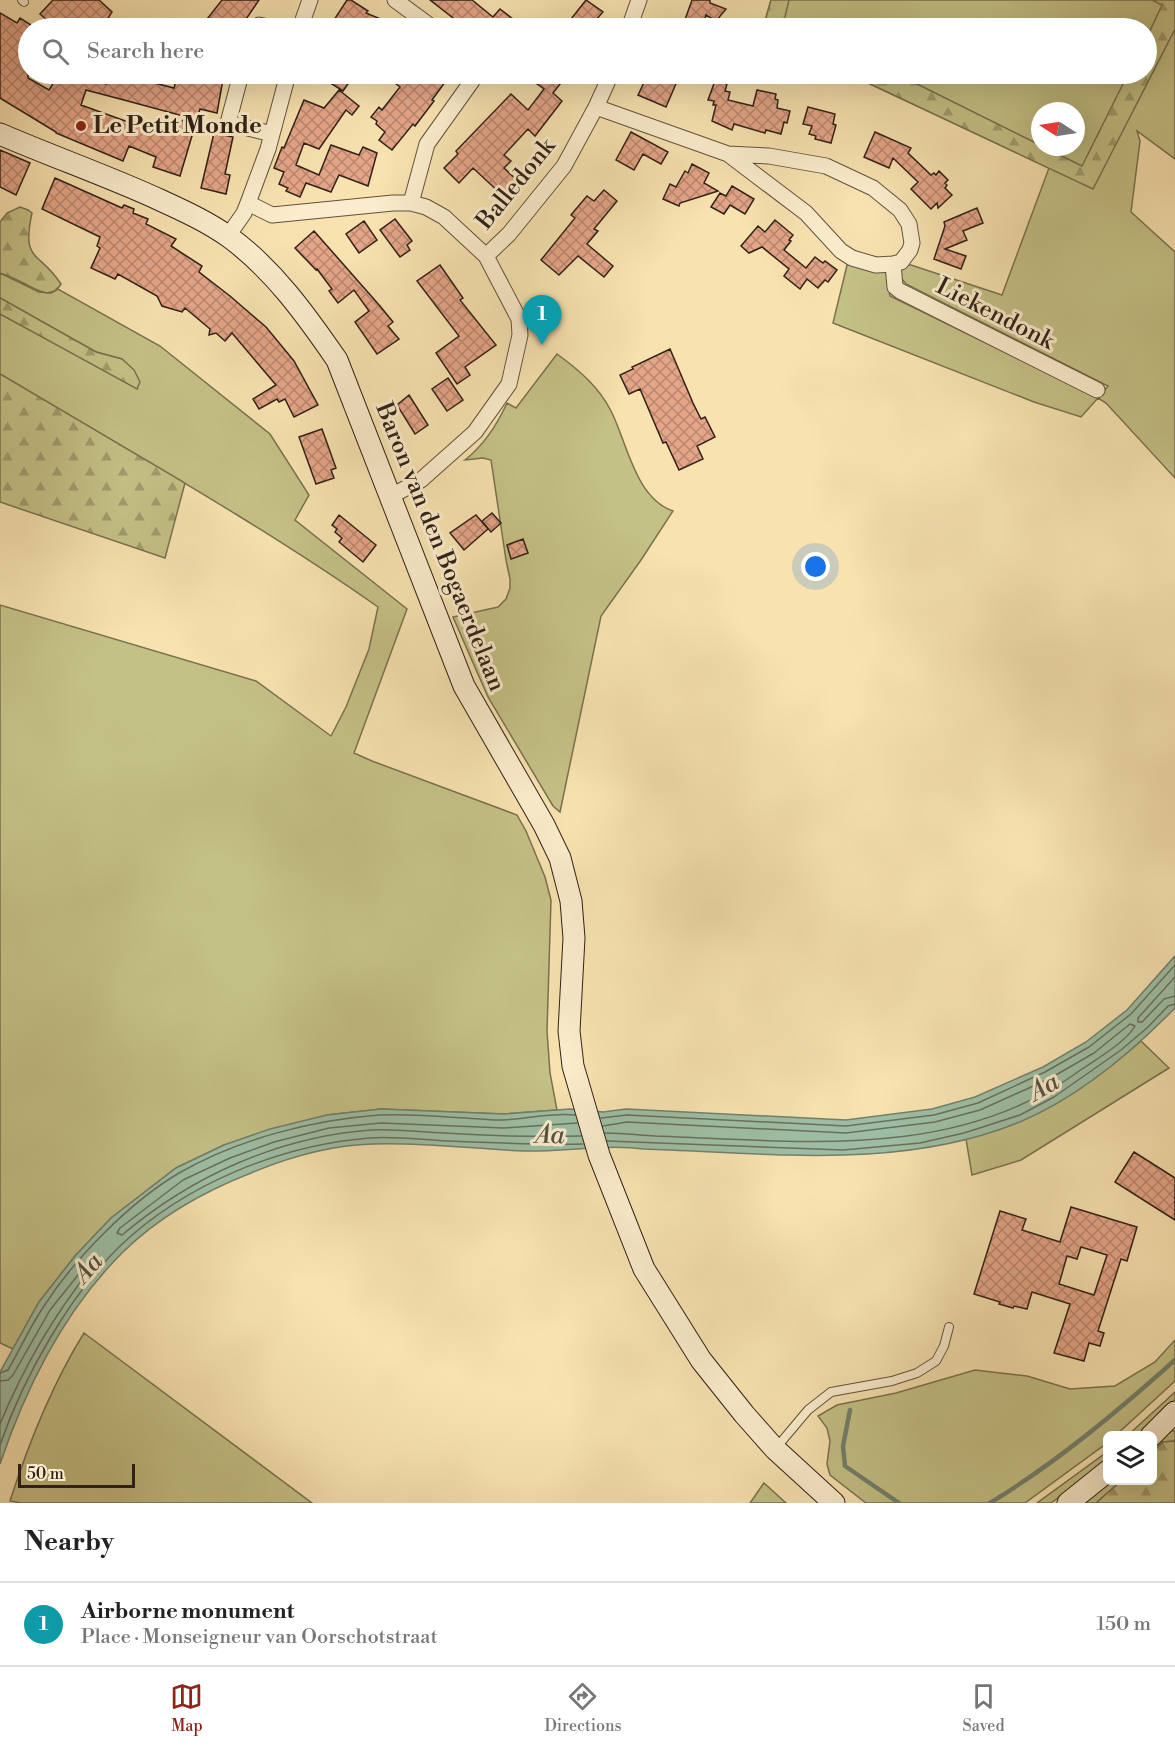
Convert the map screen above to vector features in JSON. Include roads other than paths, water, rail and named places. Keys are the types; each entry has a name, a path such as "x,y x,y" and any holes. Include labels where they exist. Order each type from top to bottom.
{"main road":[{"name":"Baron van den Bogaerdelaan","path":"0,134 118,181 189,213 228,236 268,270 312,324 337,360 464,686 544,825 560,858 571,901 574,938 569,1031 573,1066 599,1155 644,1269 701,1360 744,1414 775,1449 834,1503"},
{"path":"1156,1431 1175,1412"},
{"path":"1068,1503 1103,1474"}],"street":[{"path":"304,18 310,0"},
{"path":"395,0 419,18"},
{"path":"633,18 639,0"},
{"path":"238,84 228,123 272,134"},
{"path":"228,236 248,203 272,134 285,84"},
{"path":"411,203 427,144 470,84"},
{"name":"Balledonk","path":"486,256 509,234 564,166 606,84"},
{"path":"596,107 728,154 769,156 825,166 873,188 900,210 909,224 912,243 910,250 901,262 893,264 876,265 852,258 841,251 806,213 728,154"},
{"path":"248,203 272,215 393,202 426,207 444,217 486,256 519,319 518,351 509,384 475,432 421,480 390,496"},
{"name":"Liekendonk","path":"893,264 895,287 900,291 1097,390"}],"lane":[{"path":"775,1449 808,1410 831,1392 892,1381 917,1373 936,1361 944,1346 949,1327"}],"water":[{"name":"Aa","path":"1175,956 1175,1008 1141,1041 1104,1072 1064,1099 1022,1121 977,1137 931,1147 884,1153 836,1155 614,1147 523,1151 410,1144 358,1145 326,1149 295,1157 234,1180 200,1196 168,1216 138,1238 103,1273 66,1323 50,1350 22,1406 0,1464 0,1372 39,1302 75,1256 111,1218 176,1168 224,1145 270,1129 327,1115 381,1109 503,1114 570,1109 603,1112 626,1109 846,1120 932,1109 975,1097 1043,1067 1086,1042 1127,1010"}],"waterway":[{"path":"990,1503 1039,1471 1086,1436 1175,1360"},
{"path":"850,1410 843,1446 845,1466 899,1503"}],"place":[{"name":"Le Petit Monde","path":"81,126"},
{"name":"Airborne monument","path":"542,345"}]}
